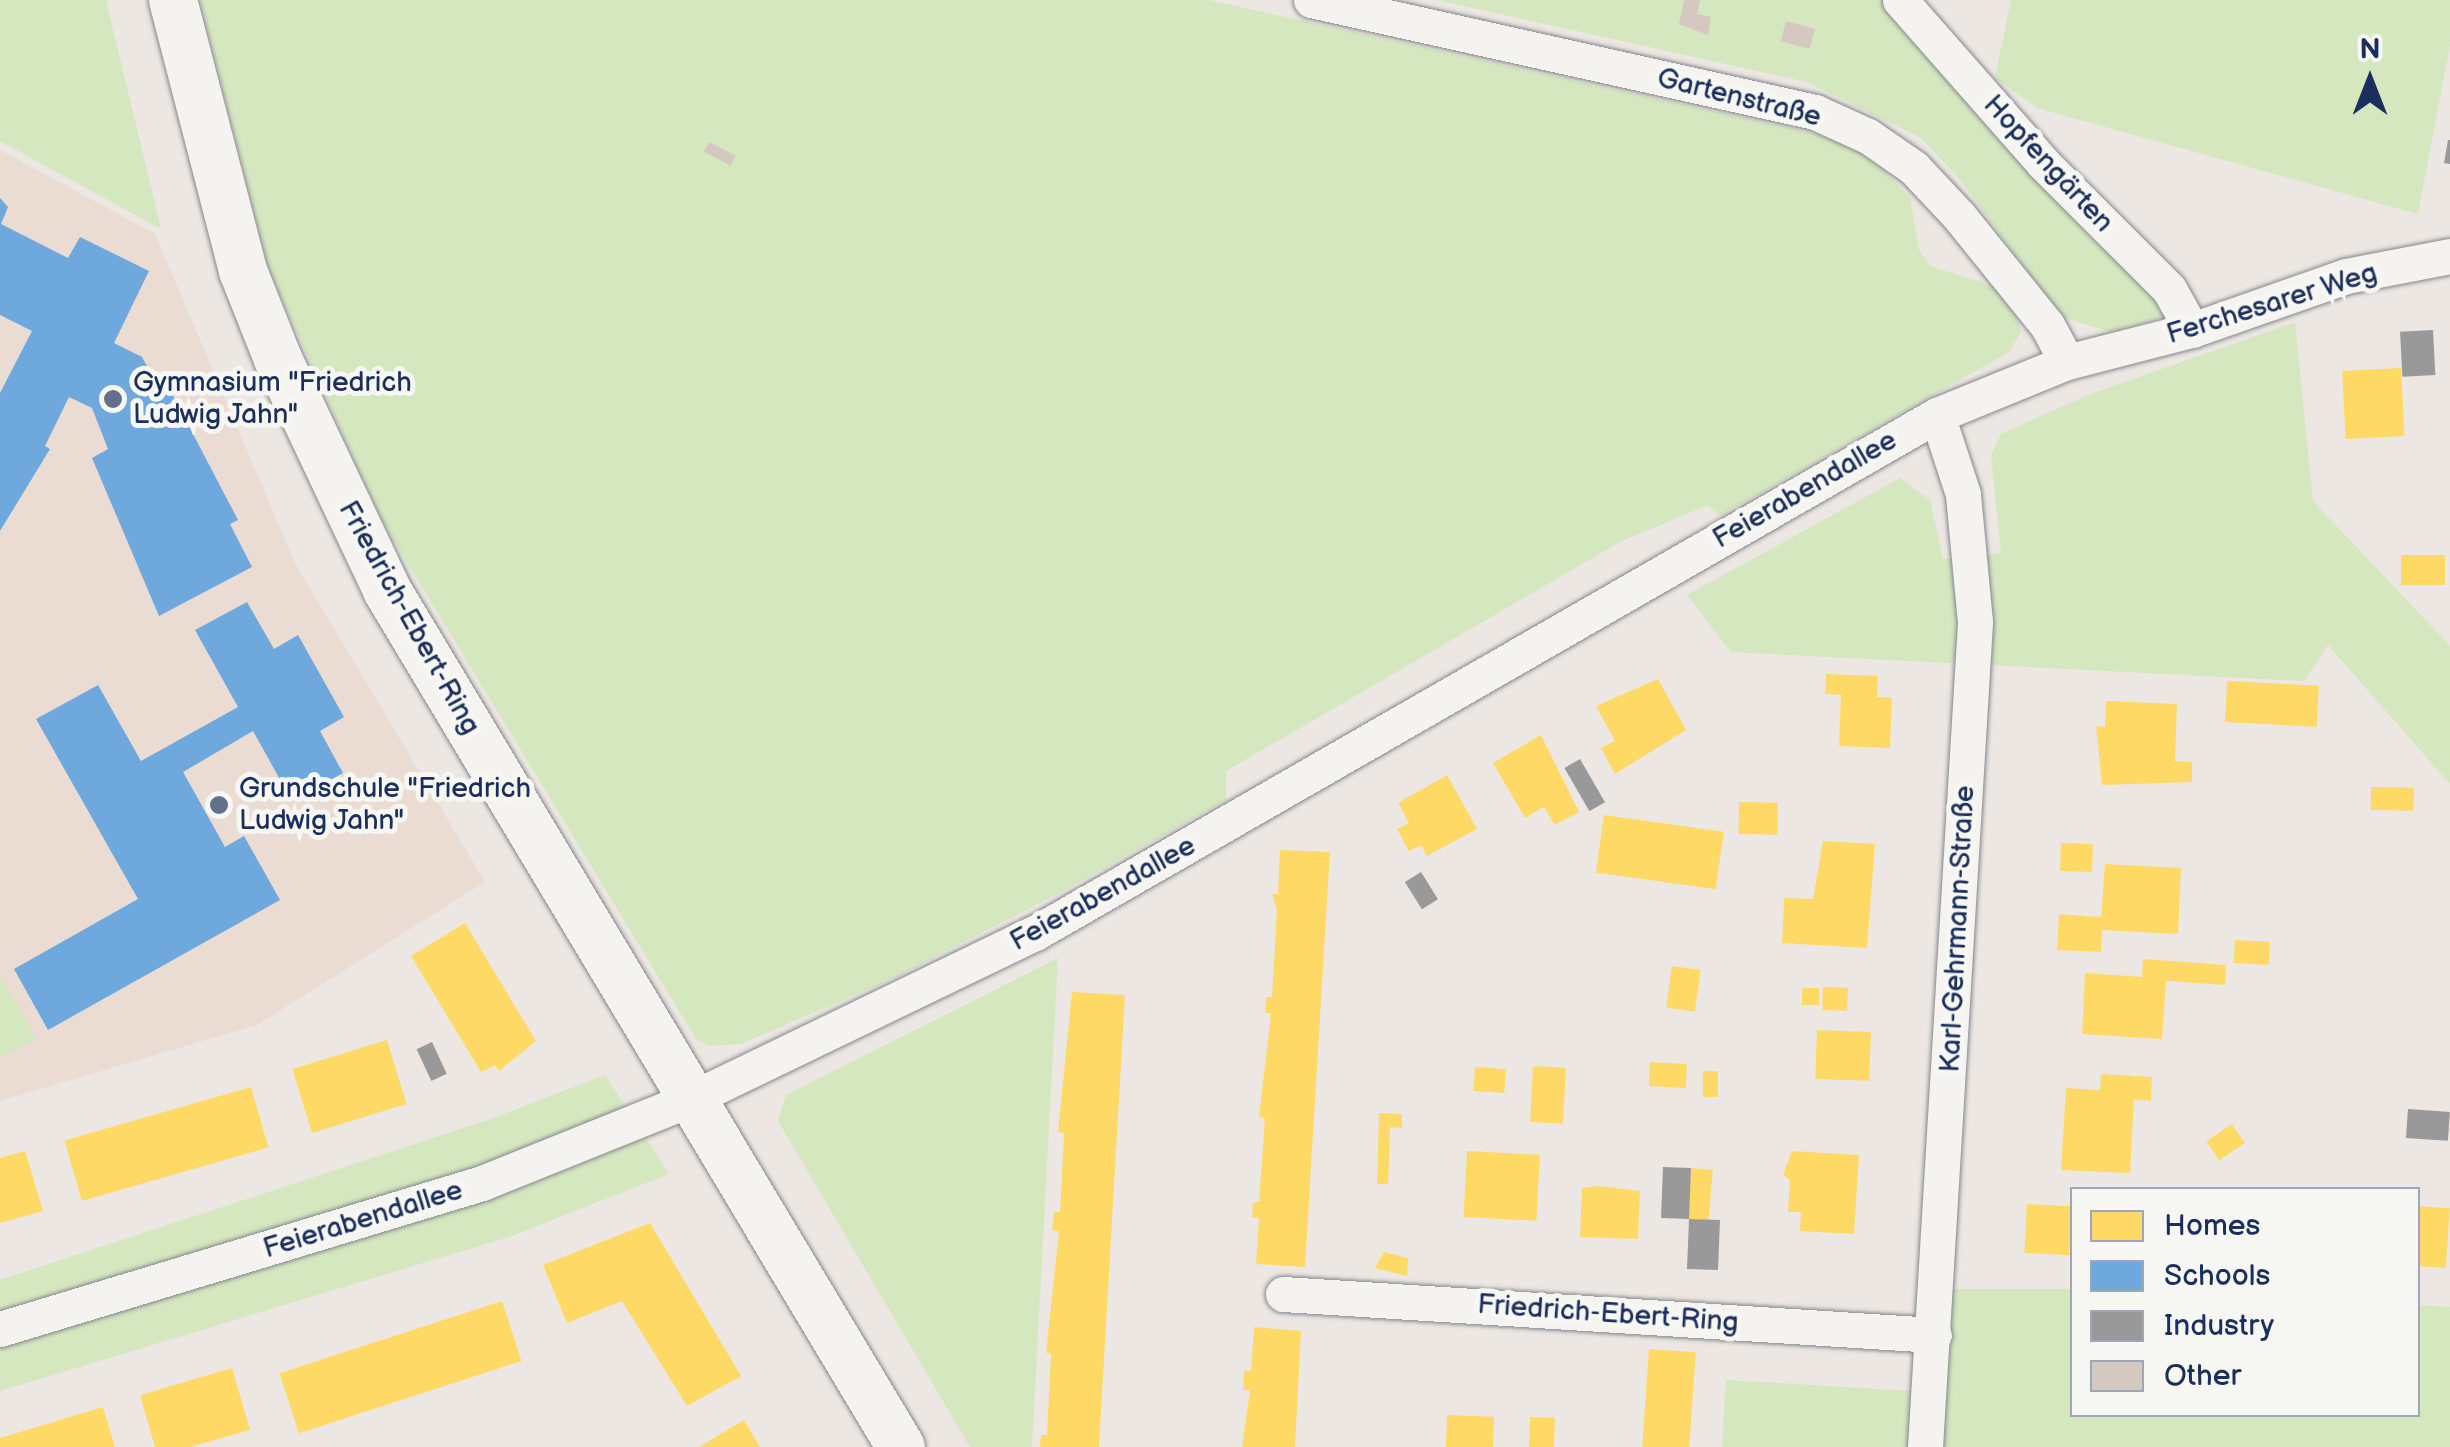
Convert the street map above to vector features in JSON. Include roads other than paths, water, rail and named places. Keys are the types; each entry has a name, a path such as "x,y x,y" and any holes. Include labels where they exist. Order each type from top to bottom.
{"main road":[{"name":"Friedrich-Ebert-Ring","path":"173,0 244,271 328,468 387,590 901,1447"}],"street":[{"name":"Gartenstraße","path":"1311,0 1814,112 1868,136 1914,168 1959,216 2046,324 2067,362"},
{"name":"Hopfengärten","path":"1900,0 2043,164 2169,289 2192,330"},
{"name":"Ferchesarer Weg","path":"2152,342 2346,276 2450,256"},
{"name":"Feierabendallee","path":"0,1330 482,1183 691,1099 1035,932 1938,416 2067,362 2152,342"},
{"name":"Karl-Gehrmann-Straße","path":"1924,1447 1934,1335 1975,622 1963,494 1938,416"},
{"name":"Friedrich-Ebert-Ring","path":"1283,1294 1934,1335"}],"place":[{"name":"Gymnasium \"Friedrich Ludwig Jahn\"","path":"113,399"},
{"name":"Grundschule \"Friedrich Ludwig Jahn\"","path":"219,805"}]}
